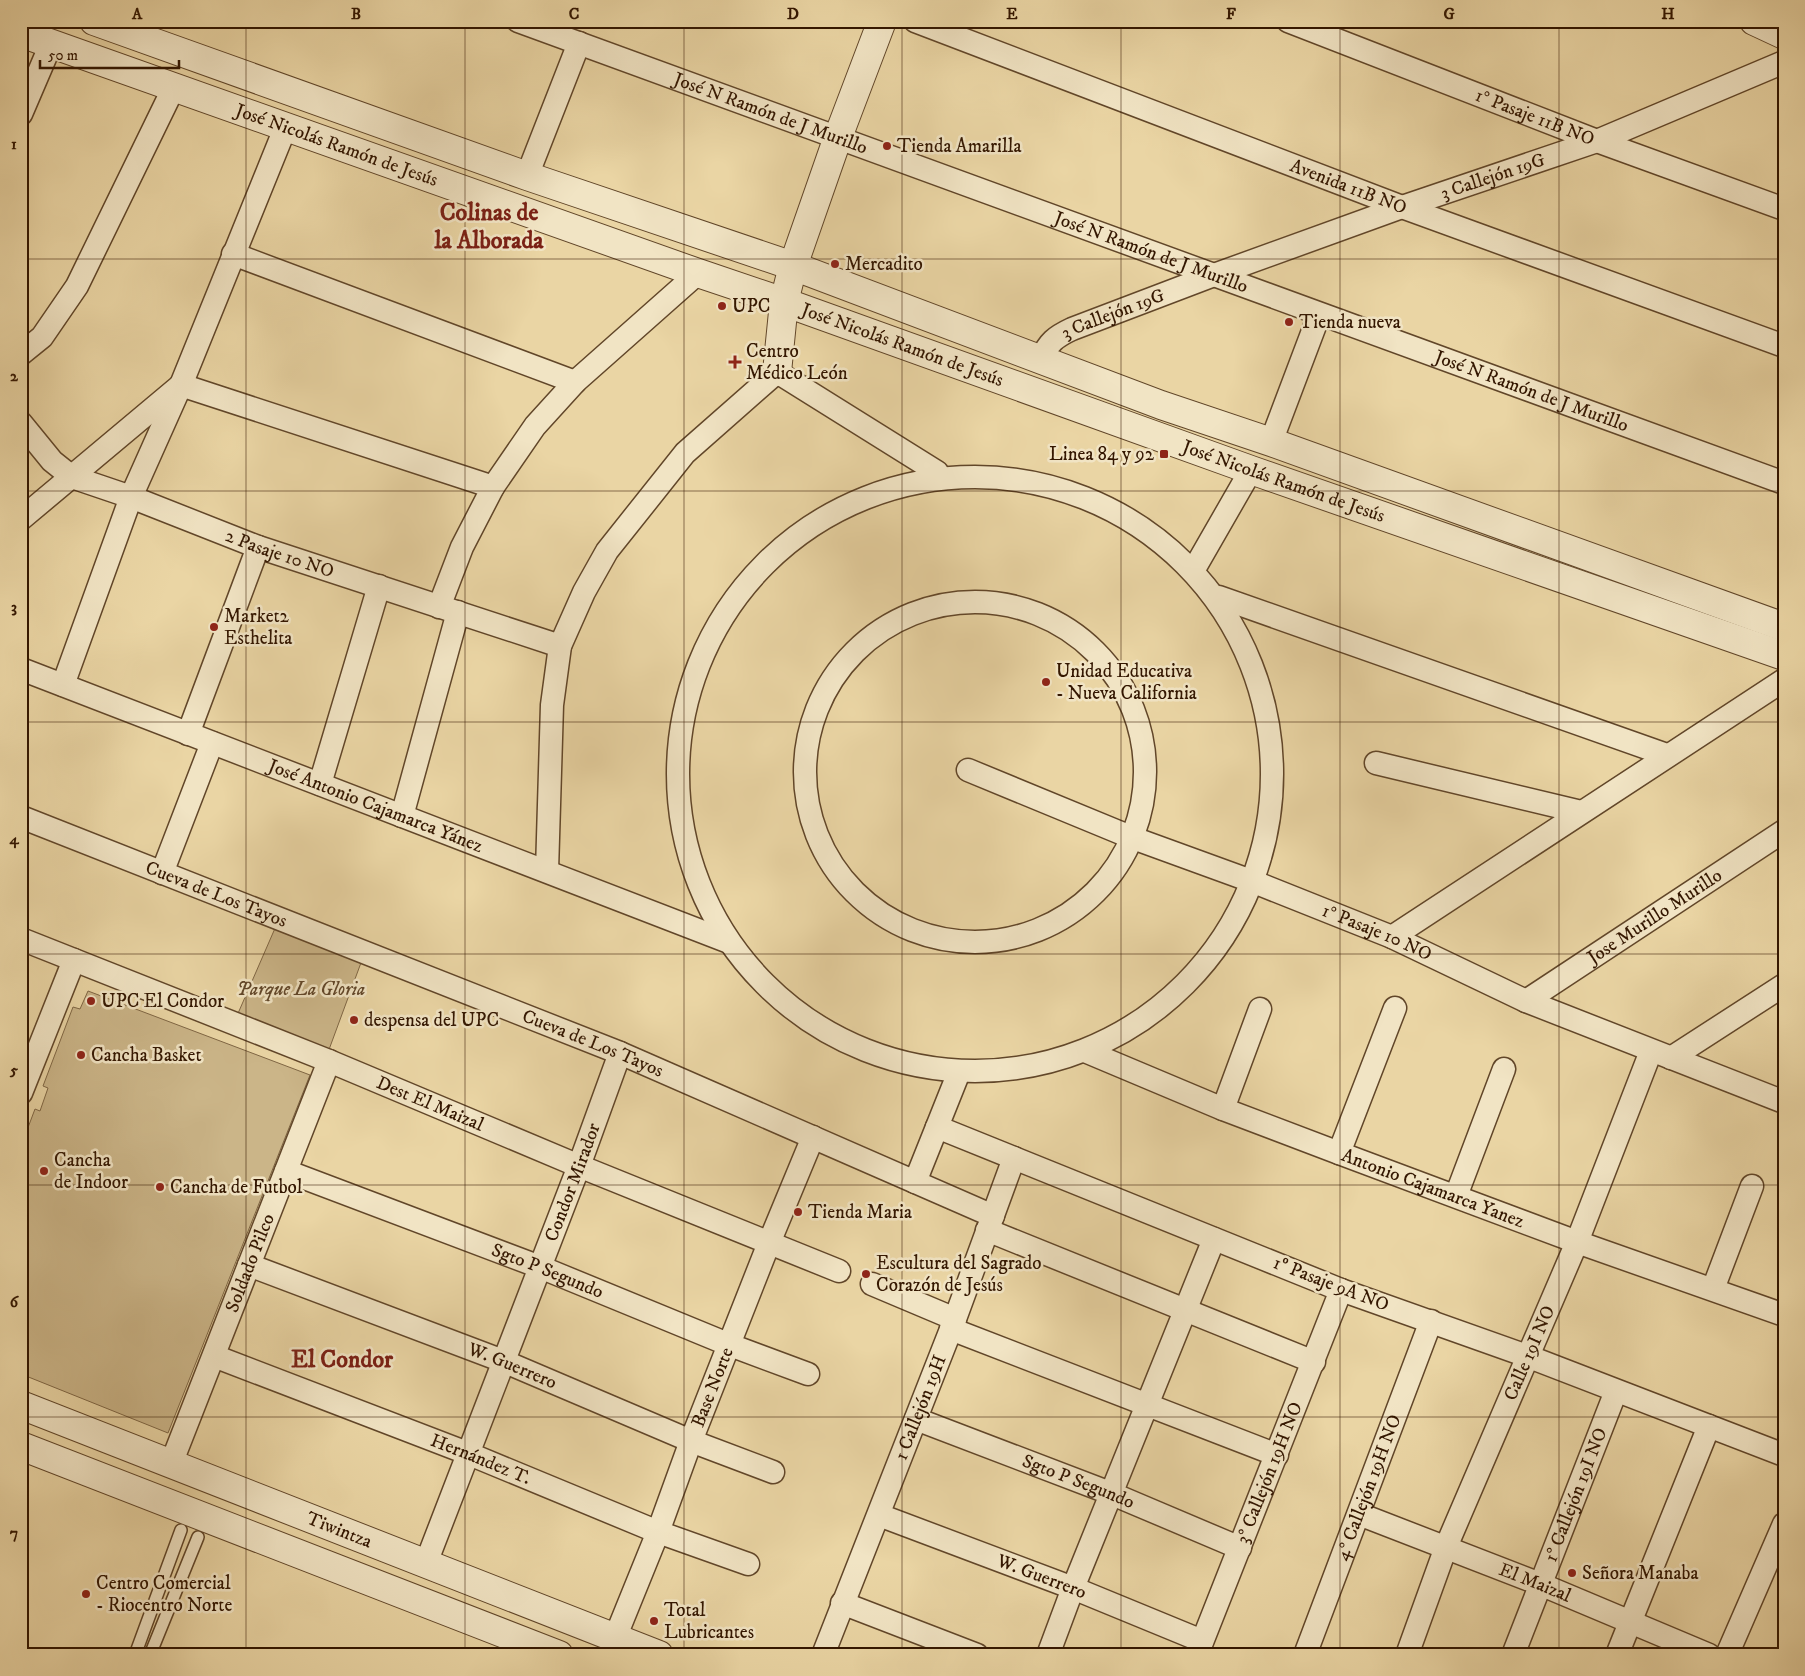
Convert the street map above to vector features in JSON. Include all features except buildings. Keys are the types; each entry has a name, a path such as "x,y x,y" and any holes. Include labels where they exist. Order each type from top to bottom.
{"street":[{"name":"José Nicolás Ramón de Jesús","path":"94,21 527,176 792,266 1161,405 1271,442 1784,627"},
{"name":"José N Ramón de J Murillo","path":"518,21 1784,483"},
{"path":"547,872 552,705 560,646 584,592 607,551 685,453 777,372 784,302 792,266 882,21"},
{"name":"Avenida 11B NO","path":"915,21 1402,207 1784,346"},
{"name":"1° Pasaje 11B NO","path":"1288,21 1784,209"},
{"path":"1754,21 1784,36"},
{"name":"José Nicolás Ramón de Jesús","path":"21,33 784,302 1251,470 1784,656"},
{"path":"21,114 51,44"},
{"path":"527,176 580,44"},
{"name":"3 Callejón 19G","path":"1041,359 1047,346 1057,336 1214,275 1402,207 1598,140 1784,62"},
{"path":"21,354 42,337 77,286 174,87"},
{"path":"63,685 131,498 181,385 286,126"},
{"path":"233,254 575,382"},
{"path":"402,816 462,547 493,487 534,426 575,382 698,273"},
{"path":"1271,442 1320,315"},
{"path":"777,372 937,472"},
{"path":"21,519 181,385"},
{"path":"181,385 493,487"},
{"name":"2 Pasaje 10 NO","path":"21,424 52,460 72,477 258,547 560,646"},
{"path":"1193,571 1251,470"},
{"path":"937,472 995,477 1060,496 1127,530 1193,571 1218,597 1264,683 1276,783 1254,882 1214,954 1156,1011 1085,1051 1023,1068 959,1072 892,1060 829,1034 774,994 729,942 691,863 676,777 688,690 723,610 780,544 853,496 937,472"},
{"path":"188,734 258,547"},
{"path":"320,784 379,586"},
{"path":"1218,597 1668,755"},
{"path":"972,600 1028,608 1078,634 1117,675 1140,726 1146,782 1133,838 1103,886 1059,921 1006,941 950,942 897,925 852,891 820,844 805,790 809,733 831,681 868,639 917,611 972,600"},
{"name":"José Antonio Cajamarca Yánez","path":"21,669 729,942"},
{"path":"1392,937 1784,680"},
{"path":"162,873 212,743"},
{"path":"1376,763 1581,812"},
{"name":"1° Pasaje 10 NO","path":"968,770 1133,838 1254,882 1392,937 1526,1001 1784,1102"},
{"name":"Cueva de Los Tayos","path":"21,817 620,1053 915,1182 990,1223 1185,1311 1314,1362"},
{"name":"Jose Murillo Murillo","path":"1526,1001 1784,832"},
{"name":"Dest El Maizal","path":"21,939 330,1061 579,1166 839,1271"},
{"path":"21,1093 74,960"},
{"path":"1661,1054 1784,985"},
{"path":"1340,1153 1395,1008"},
{"path":"1223,1109 1260,1009"},
{"name":"Antonio Cajamarca Yanez","path":"1085,1051 1223,1109 1577,1242 1784,1315"},
{"name":"Condor Mirador","path":"426,1563 467,1452 579,1166 620,1053"},
{"name":"Calle 19I NO","path":"1407,1655 1446,1547 1527,1356 1661,1054"},
{"name":"Soldado Pilco","path":"171,1464 330,1061"},
{"path":"1456,1196 1504,1069"},
{"path":"915,1182 959,1072"},
{"name":"1º Pasaje 9A NO","path":"937,1127 1341,1290 1527,1356 1784,1455"},
{"name":"Base Norte","path":"615,1638 658,1532 691,1441 769,1243 813,1137"},
{"name":"1 Callejón 19H","path":"823,1655 953,1324 1014,1158"},
{"name":"Sgto P Segundo","path":"286,1171 540,1268 730,1345 808,1374"},
{"path":"1713,1289 1752,1186"},
{"path":"1048,1655 1072,1588 1214,1238"},
{"name":"W. Guerrero","path":"250,1265 503,1361 691,1441 773,1472"},
{"path":"872,1284 953,1324 1146,1405 1277,1455"},
{"name":"3° Callejón 19H NO","path":"1200,1648 1341,1290"},
{"name":"4° Callejón 19H NO","path":"1305,1655 1431,1322"},
{"name":"Hernández T.","path":"214,1356 467,1452 658,1532 748,1564"},
{"name":"1° Callejón 19I NO","path":"1513,1655 1616,1391"},
{"name":"Tiwintza","path":"21,1405 658,1655"},
{"name":"Sgto P Segundo","path":"916,1419 1110,1494 1240,1548"},
{"path":"1617,1655 1709,1426"},
{"name":"Tiwintza","path":"21,1446 559,1655"},
{"path":"230,1526 244,1492"},
{"name":"El Maizal","path":"1359,1514 1540,1584 1709,1655"},
{"name":"W. Guerrero","path":"879,1515 1072,1588 1200,1648"},
{"path":"1727,1655 1784,1524"},
{"path":"842,1603 977,1655"}],"lane":[{"path":"135,1655 181,1530"},
{"path":"150,1655 198,1537"}],"green space":[{"name":"Parque La Gloria","path":"276,926 362,960 327,1055 236,1018"},
{"path":"88,991 310,1075 168,1433 21,1374 21,1146 35,1109 40,1111 48,1088 43,1086 73,1007 80,1009"}],"place":[{"name":"Tienda Amarilla","path":"887,146"},
{"name":"Mercadito","path":"835,264"},
{"name":"UPC","path":"722,306"},
{"name":"Tienda nueva","path":"1289,322"},
{"name":"Centro Médico León","path":"735,362"},
{"name":"Linea 84 y 92","path":"1164,454"},
{"name":"Market2 Esthelita","path":"214,627"},
{"name":"Unidad Educativa - Nueva California","path":"1046,682"},
{"name":"UPC El Condor","path":"91,1001"},
{"name":"despensa del UPC","path":"354,1020"},
{"name":"Cancha Basket","path":"81,1055"},
{"name":"Cancha de Indoor","path":"44,1171"},
{"name":"Cancha de Futbol","path":"160,1187"},
{"name":"Tienda Maria","path":"798,1212"},
{"name":"Escultura del Sagrado Corazón de Jesús","path":"866,1274"},
{"name":"Señora Manaba","path":"1572,1573"},
{"name":"Centro Comercial - Riocentro Norte","path":"86,1594"},
{"name":"Total Lubricantes","path":"654,1621"}],"district":[{"name":"Colinas de la Alborada","path":"489,227"},
{"name":"El Condor","path":"342,1360"}]}
